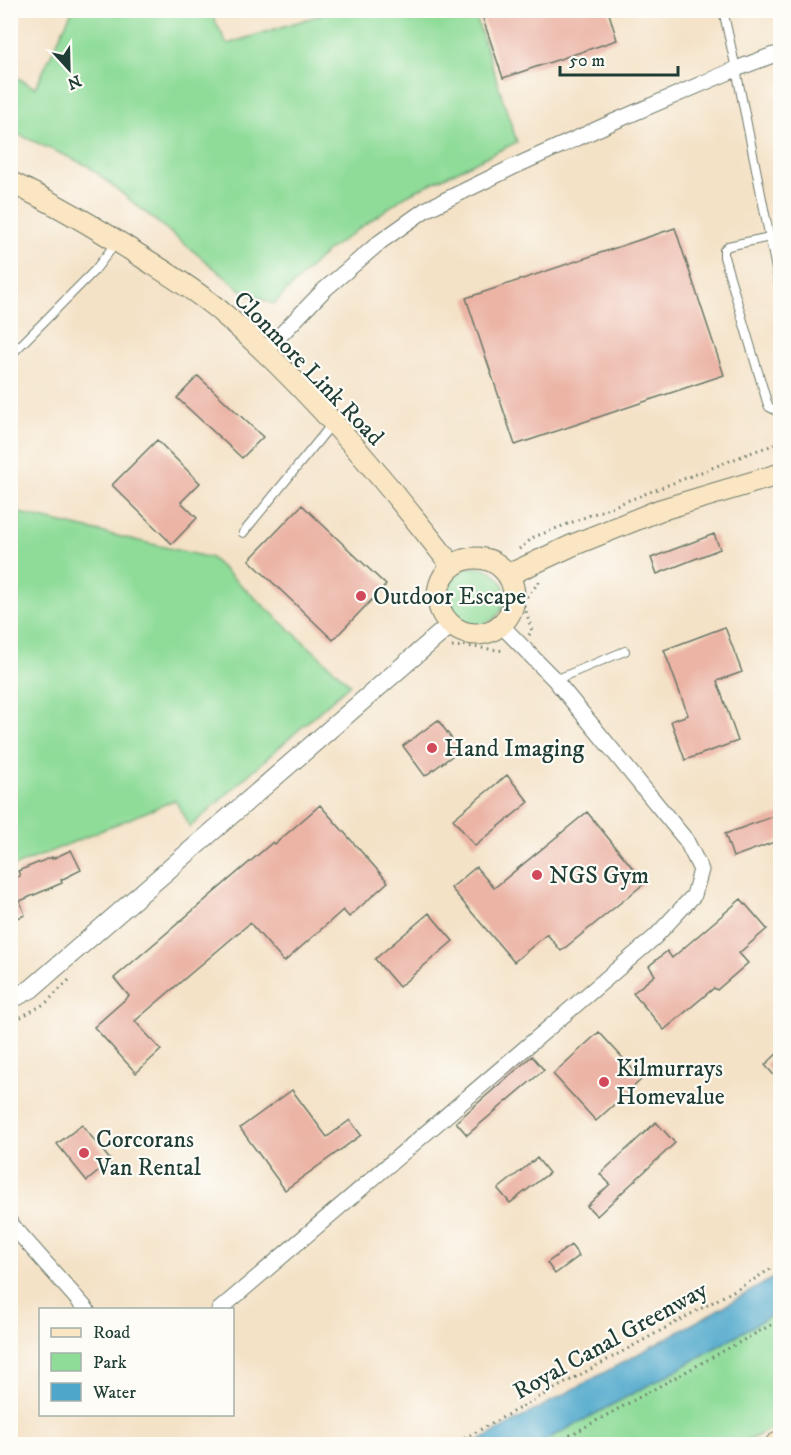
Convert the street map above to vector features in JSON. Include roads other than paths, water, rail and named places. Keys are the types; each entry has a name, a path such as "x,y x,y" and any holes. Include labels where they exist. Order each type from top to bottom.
{"main road":[{"name":"Clonmore Link Road","path":"10,183 118,241 194,290 225,315 265,351 333,423 452,566"},
{"path":"508,574 573,544 660,510 780,474"},
{"path":"475,557 488,559 508,574 515,596 509,617 501,625 492,631 470,634 459,631 450,624 442,614 438,601 438,588 443,576 452,566 475,557"},
{"path":"776,1444 780,1442"}],"street":[{"path":"265,351 324,290 380,242 425,210 513,167 777,53"},
{"path":"10,1000 31,989 450,624"},
{"path":"221,1308 655,937 694,895 701,870 686,840 555,680 501,625"},
{"path":"10,1223 85,1308"}],"lane":[{"path":"723,10 780,289"},
{"path":"770,237 728,246 724,250 767,402 769,407 775,410 780,409"},
{"path":"10,356 95,270 118,241"},
{"path":"243,534 333,423"},
{"path":"555,680 625,651"}],"water":[{"path":"780,1274 780,1310 684,1366 539,1444 474,1444 666,1339"}],"place":[{"name":"Outdoor Escape","path":"361,596"},
{"name":"Hand Imaging","path":"432,748"},
{"name":"NGS Gym","path":"537,875"},
{"name":"Kilmurrays Homevalue","path":"604,1082"},
{"name":"Corcorans Van Rental","path":"84,1153"}]}
